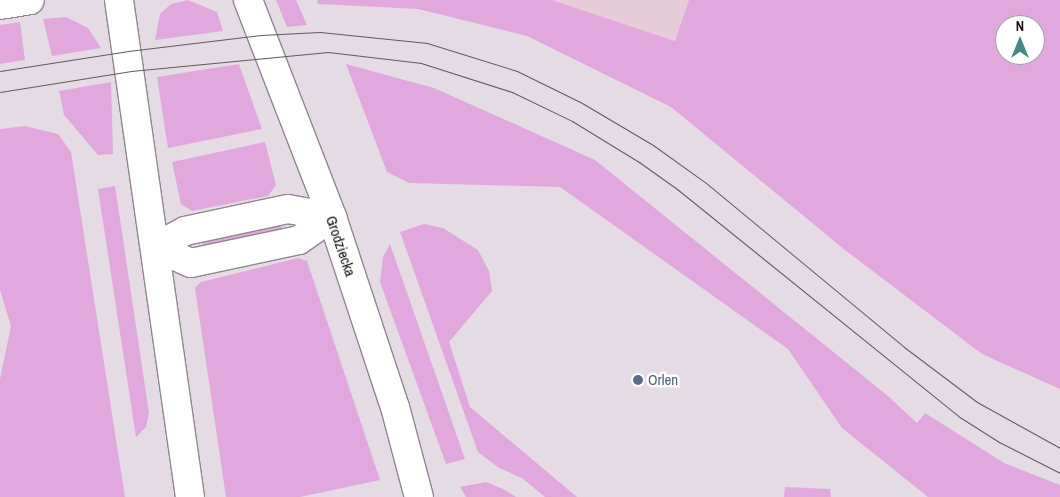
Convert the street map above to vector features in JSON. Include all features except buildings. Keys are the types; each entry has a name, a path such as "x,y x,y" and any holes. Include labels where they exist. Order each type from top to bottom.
{"street":[{"path":"0,5 30,0"},
{"path":"119,0 190,497"},
{"name":"Grodziecka","path":"248,0 332,217 395,407 419,497"},
{"path":"155,248 185,231 288,208 332,217"}],"shaded area":[{"path":"188,0 217,12 223,31 155,40 160,14 171,4"},
{"path":"276,0 296,0 307,25 287,27"},
{"path":"317,0 552,0 675,41 689,0 1060,0 1060,389 982,354 845,250 671,107 527,36 418,9 318,4"},
{"path":"552,0 689,0 675,41"},
{"path":"66,17 88,28 101,48 52,56 43,19"},
{"path":"20,22 25,60 0,64 0,25"},
{"path":"239,64 262,129 168,148 157,77"},
{"path":"346,64 434,88 595,160 888,396 917,423 925,413 1004,463 1060,485 1060,497 928,497 842,428 788,349 560,187 409,183 387,172"},
{"path":"111,82 113,154 98,155 64,115 59,91"},
{"path":"25,126 58,134 71,152 125,497 0,497 0,379 11,326 0,290 0,129"},
{"path":"265,142 276,185 268,196 192,211 181,204 172,162"},
{"path":"115,186 149,413 146,427 136,437 98,189"},
{"path":"275,224 281,225 282,230 202,247 203,239"},
{"path":"424,224 443,228 478,250 489,271 492,291 449,342 470,407 577,497 545,497 522,478 499,468 478,452 400,232"},
{"path":"390,244 465,459 446,464 380,282 383,257"},
{"path":"298,258 307,261 380,480 300,497 226,497 195,288 201,282"},
{"path":"486,482 516,497 466,497 460,487"},
{"path":"785,487 830,489 831,497 784,497"}],"tram line":[{"path":"0,71 128,51 261,35 320,32 427,43 517,71 582,103 653,145 706,183 904,347 977,402 1060,448"},
{"path":"0,92 131,71 328,52 421,63 512,92 572,121 639,162 677,189 958,416 999,442 1060,473"}],"place":[{"name":"Orlen","path":"638,380"}]}
